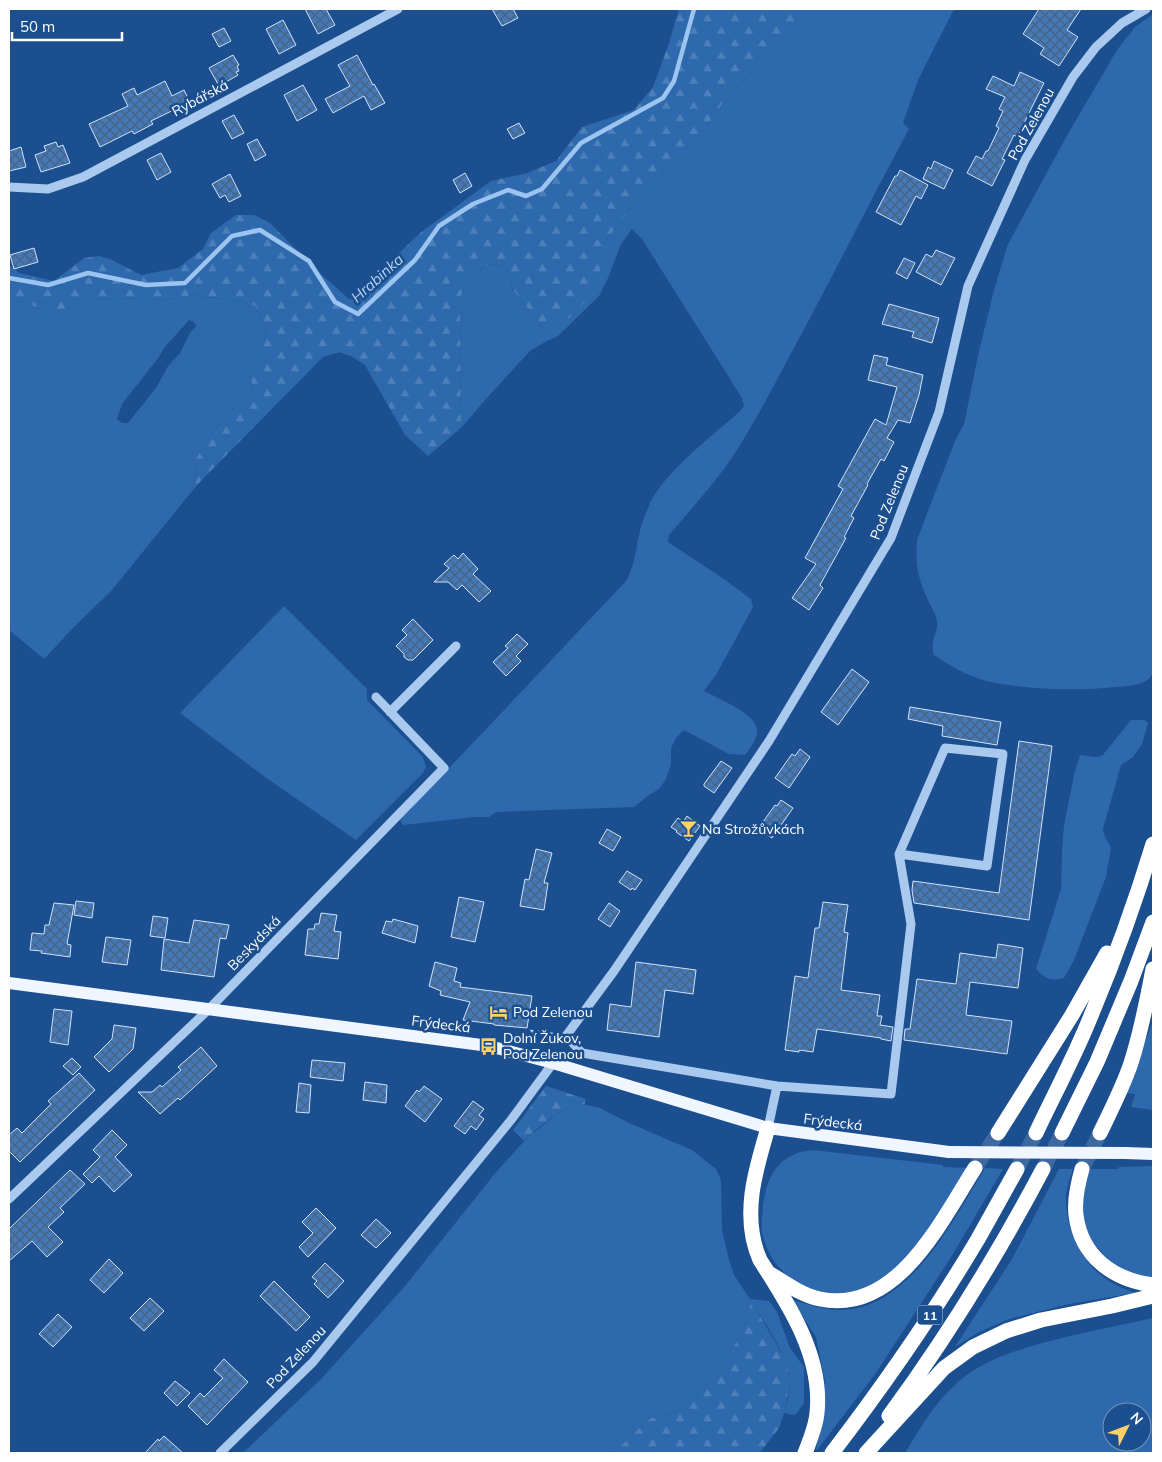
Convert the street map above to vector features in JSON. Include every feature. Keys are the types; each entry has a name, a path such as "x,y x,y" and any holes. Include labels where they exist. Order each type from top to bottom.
{"highway":[{"path":"1036,1133 1084,1031 1112,962 1141,884 1153,844"},
{"path":"998,1133 1072,1015 1099,968 1141,884"},
{"path":"1062,1134 1097,1062 1131,982 1153,922"},
{"path":"1100,1133 1131,1063 1143,1019 1153,969"},
{"path":"768,1128 758,1163 750,1220 755,1247 805,1339 813,1365 817,1412 812,1435 805,1453"},
{"path":"768,1272 800,1292 820,1299 839,1300 859,1297 877,1290 894,1279 918,1255 975,1168"},
{"name":"11","path":"832,1453 884,1383 932,1312 977,1240 1017,1169"},
{"name":"11","path":"860,1453 912,1385 962,1310 1009,1233 1043,1169"},
{"path":"1082,1169 1077,1192 1076,1215 1090,1250 1106,1268 1116,1274 1138,1283 1153,1285"},
{"path":"866,1453 944,1368 973,1347 1006,1331 1041,1320 1153,1296"}],"main road":[{"name":"Frýdecká","path":"9,983 488,1046 526,1055 768,1128 950,1152 1153,1154"}],"street":[{"name":"Rybářská","path":"9,188 48,189 83,177 398,9"},
{"name":"Pod Zelenou","path":"566,1036 614,971 769,740 892,538 939,412 968,286 1025,160 1073,77 1096,47 1122,23 1146,9"},
{"path":"390,712 456,646"},
{"name":"Beskydská","path":"9,1199 208,1009 444,768 376,697"},
{"path":"566,1036 582,1053 777,1086 891,1094 911,924 899,854 945,748 1003,754 987,866 899,854"},
{"name":"Pod Zelenou","path":"220,1453 313,1362 511,1120 553,1063"},
{"path":"768,1128 777,1086"}],"path":[{"path":"526,1055 532,1031 566,1036"}],"green space":[{"path":"679,9 820,9 739,85 722,104 710,122 629,210 603,245 596,287 569,318 553,326 542,327 512,288 509,272 501,265 489,264 473,276 460,297 461,428 428,456 405,435 365,365 351,356 339,352 323,357 188,496 197,478 195,460 229,412 250,398 253,391 251,379 266,334 261,317 255,306 239,301 192,295 156,300 140,298 93,300 63,309 42,309 9,298 9,265 19,273 54,281 84,258 99,256 110,259 141,275 178,268 203,249 211,233 236,215 254,215 270,223 313,267 350,300 420,233 491,181 527,173 556,161 582,127 634,110 653,87"},
{"path":"820,9 954,9 918,80 903,123 909,129 770,393 728,464 669,535 668,542 751,599 753,607 716,675 704,691 744,712 751,718 757,730 755,740 745,755 729,754 684,730 676,738 671,748 671,764 666,779 659,789 634,807 496,812 489,817 403,825 400,820 627,580 642,523 657,491 678,467 744,406 742,398 642,239 632,229 621,244 599,296 558,336 530,351 461,428 460,297 473,276 489,264 501,265 509,272 512,288 542,327 629,210 710,122 722,104 739,85"},
{"path":"1153,14 1153,673 1143,683 1135,685 1086,689 1041,688 980,679 948,664 934,655 933,641 937,629 937,621 920,578 916,557 917,540 955,441 964,424 979,351 1008,244 1069,132 1117,50 1135,27"},
{"path":"192,295 239,301 255,306 261,317 266,334 251,379 253,390 250,398 229,412 195,460 197,478 188,496 112,590 44,659 9,630 9,298 42,309 62,309 92,300 178,298","holes":["189,320 194,322 196,326 190,333 180,353 168,366 156,388 128,423 122,423 117,419 122,404 164,348"]},
{"path":"284,606 367,689 367,700 423,757 426,767 423,773 356,840 265,777 180,713"},
{"path":"1131,720 1144,720 1148,723 1142,744 1133,757 1121,765 1103,829 1111,848 1106,877 1074,960 1064,978 1048,979 1036,969 1061,889 1064,825 1080,755 1102,756"},
{"path":"1153,1022 1153,1110 1131,1107 1135,1094 1124,1093"},
{"path":"546,1086 586,1099 585,1104 577,1105 561,1112 544,1123 524,1141 513,1130"},
{"path":"583,1104 600,1108 629,1123 692,1150 716,1169 721,1180 722,1230 734,1275 750,1299 769,1301 777,1312 790,1348 804,1367 804,1403 795,1415 784,1413 790,1383 785,1360 774,1338 750,1300 750,1315 736,1343 697,1395 684,1406 670,1414 648,1419 614,1453 243,1453 322,1378 405,1286 497,1171 527,1138 557,1114 574,1105"},
{"path":"813,1150 943,1165 943,1167 968,1168 923,1237 893,1272 862,1290 849,1294 829,1293 816,1291 805,1286 784,1272 775,1263 762,1232 764,1199 774,1171 784,1160 793,1155"},
{"path":"1153,1166 1153,1279 1136,1277 1110,1262 1090,1239 1083,1220 1082,1200 1088,1169"},
{"path":"985,1168 1003,1169 953,1254 876,1373 817,1450 824,1418 825,1382 816,1337 794,1303 796,1301 840,1310 865,1306 887,1295 908,1279 927,1258 959,1212"},
{"path":"1059,1169 1073,1169 1066,1192 1066,1207 1071,1231 1082,1253 1097,1272 1107,1280 1135,1293 1069,1304 1009,1319 979,1332 955,1347 1012,1259"},
{"path":"750,1299 785,1359 791,1381 779,1428 760,1453 614,1453 648,1419 670,1414 684,1406 697,1395 736,1343 750,1315"},
{"path":"1153,1318 1153,1453 905,1453 928,1416 942,1398 966,1375 986,1363 1008,1354 1042,1343"}],"building":[{"path":"305,9 326,9 335,25 318,34"},
{"path":"492,9 513,9 518,18 502,26"},
{"path":"1039,9 1081,9 1067,30 1078,37 1059,66 1040,54 1044,48 1023,34"},
{"path":"283,20 296,45 279,54 266,29"},
{"path":"224,28 231,41 219,47 212,34"},
{"path":"233,55 239,65 237,66 239,71 236,72 238,75 219,86 209,68"},
{"path":"357,55 385,103 371,110 364,96 333,113 325,99 350,86 338,65"},
{"path":"1020,72 1044,83 1017,137 1014,135 1002,159 1005,160 992,186 967,173 976,156 982,159 986,151 988,151 999,128 996,126 1003,111 999,109 1005,97 986,89 993,76 1014,86"},
{"path":"165,81 172,96 184,90 190,102 151,121 153,124 134,134 132,131 100,147 89,124 128,106 122,94 134,88 137,95"},
{"path":"303,85 317,110 297,121 284,95"},
{"path":"234,115 244,133 232,139 222,121"},
{"path":"519,123 525,133 513,139 507,129"},
{"path":"257,139 266,155 255,161 247,144"},
{"path":"56,142 58,147 63,145 70,163 41,172 35,155 46,151 44,146"},
{"path":"21,147 26,167 9,171 9,151"},
{"path":"161,153 171,172 157,180 147,160"},
{"path":"934,161 953,170 944,189 923,179 928,167 931,169"},
{"path":"900,170 928,185 921,199 916,196 901,225 876,212"},
{"path":"465,173 472,186 460,193 453,180"},
{"path":"230,174 241,196 229,202 225,195 220,198 212,184"},
{"path":"34,248 38,262 14,269 10,255"},
{"path":"936,250 955,258 941,285 916,272 926,254 932,257"},
{"path":"904,258 915,263 907,279 896,273"},
{"path":"889,304 939,318 932,343 912,337 914,332 882,324"},
{"path":"874,355 888,358 886,365 923,375 919,395 910,423 898,420 887,438 894,442 884,461 881,459 867,484 851,516 854,518 844,537 846,538 820,585 823,588 809,610 792,598 816,564 805,558 843,489 838,486 875,419 886,425 897,387 868,380"},
{"path":"463,553 478,569 473,574 491,591 479,602 462,585 457,590 448,582 434,582 449,568 444,564 454,555 458,559"},
{"path":"413,619 433,640 413,660 408,660 396,646 407,635 402,630"},
{"path":"517,634 528,644 516,656 521,661 506,676 493,662 508,648 505,646"},
{"path":"852,669 869,682 838,725 821,712"},
{"path":"910,707 1001,722 997,745 942,736 943,726 908,719"},
{"path":"1019,741 1052,746 1029,920 914,903 913,881 999,893"},
{"path":"800,749 810,757 789,788 775,778 792,754 795,756"},
{"path":"721,761 732,768 714,793 704,784"},
{"path":"781,800 793,808 772,838 758,829 775,805 777,806"},
{"path":"687,816 700,826 689,841 671,827 678,818 683,822"},
{"path":"607,829 621,837 613,851 599,843"},
{"path":"536,849 552,853 544,883 548,883 544,910 520,906 525,879 529,880"},
{"path":"627,871 642,880 635,890 632,888 631,890 619,882"},
{"path":"459,897 484,902 475,942 451,937"},
{"path":"76,901 94,903 92,918 74,915"},
{"path":"823,902 848,905 844,932 848,933 841,990 880,995 877,1016 882,1016 880,1025 893,1027 891,1041 817,1029 813,1052 785,1050 795,976 808,978 815,928 819,928"},
{"path":"54,903 74,905 67,944 71,945 70,957 30,950 32,933 44,934 45,925 49,925"},
{"path":"609,903 620,911 610,927 598,919"},
{"path":"321,913 337,915 334,931 341,932 338,959 305,955 308,929 314,929 315,924 319,924"},
{"path":"153,916 168,918 165,938 150,936"},
{"path":"393,919 418,926 415,943 382,933 386,921 392,922"},
{"path":"194,920 229,925 226,939 220,938 214,977 161,970 164,939 189,943"},
{"path":"106,937 131,940 127,965 102,962"},
{"path":"998,944 1023,948 1018,988 970,982 966,1015 1012,1021 1007,1054 904,1040 905,1029 910,1029 917,979 956,984 960,953 996,958"},
{"path":"435,962 457,968 454,981 461,983 460,987 532,996 527,1028 463,1020 470,1002 440,995 441,991 429,986"},
{"path":"636,962 696,970 693,994 665,990 659,1037 607,1030 610,1004 631,1007"},
{"path":"54,1009 72,1011 68,1045 50,1042"},
{"path":"114,1025 136,1028 133,1049 109,1072 94,1057 112,1039"},
{"path":"201,1047 217,1066 180,1100 178,1098 160,1114 138,1092 152,1092 160,1085 162,1087 181,1070 178,1067"},
{"path":"72,1058 81,1067 73,1075 63,1066"},
{"path":"312,1060 345,1063 343,1081 310,1077"},
{"path":"79,1073 95,1090 20,1162 9,1151 9,1135 17,1128 22,1133 51,1104 48,1101"},
{"path":"365,1082 387,1085 386,1103 363,1100"},
{"path":"299,1083 311,1085 309,1113 296,1112"},
{"path":"424,1086 442,1099 425,1122 405,1106 417,1090 419,1092"},
{"path":"473,1101 484,1109 479,1115 484,1119 476,1130 471,1126 465,1134 454,1126"},
{"path":"112,1130 127,1145 115,1157 132,1175 114,1192 99,1176 92,1183 83,1174 100,1157 93,1150"},
{"path":"70,1170 85,1184 60,1208 64,1212 48,1227 63,1242 47,1257 32,1241 9,1261 9,1229"},
{"path":"316,1208 336,1228 308,1257 299,1247 313,1233 302,1222"},
{"path":"376,1219 391,1233 376,1248 361,1235"},
{"path":"109,1259 123,1273 104,1293 90,1280"},
{"path":"325,1263 344,1281 328,1298 314,1284 317,1281 312,1277"},
{"path":"274,1281 310,1317 296,1331 260,1296"},
{"path":"150,1298 164,1311 144,1331 130,1318"},
{"path":"58,1314 72,1327 53,1347 39,1334"},
{"path":"224,1359 248,1382 207,1425 188,1406 200,1393 204,1397 223,1378 214,1370"},
{"path":"175,1381 190,1393 177,1406 164,1393"},
{"path":"164,1436 183,1453 145,1453 158,1439 159,1441"}],"waterway":[{"name":"Hrabinka","path":"9,278 48,285 88,273 146,285 185,283 232,236 260,230 309,261 335,302 358,314 415,260 439,226 473,204 508,190 526,196 542,189 581,143 663,98 674,81 694,9"}],"tunnel":[{"path":"975,1168 998,1133"},
{"path":"1017,1169 1036,1133"},
{"path":"1043,1169 1062,1133"},
{"path":"1082,1169 1100,1133"}],"place":[{"name":"Na Strožůvkách","path":"688,829"},
{"name":"Pod Zelenou","path":"499,1012"},
{"name":"Dolní Žukov, Pod Zelenou","path":"489,1046"}]}
